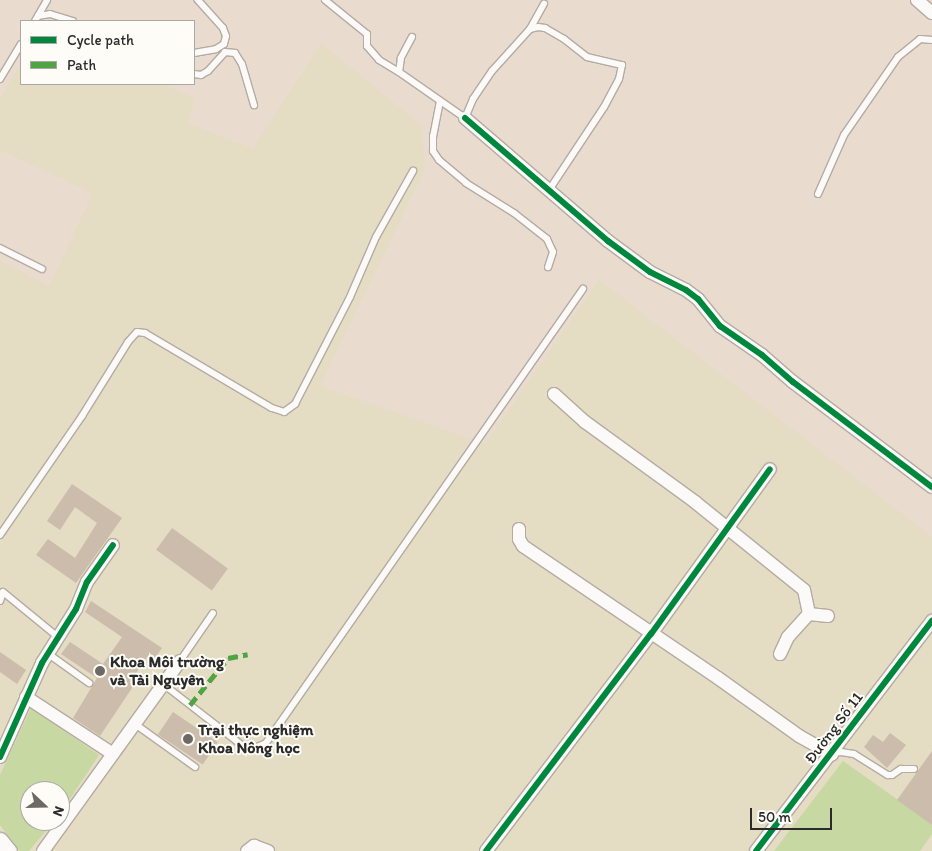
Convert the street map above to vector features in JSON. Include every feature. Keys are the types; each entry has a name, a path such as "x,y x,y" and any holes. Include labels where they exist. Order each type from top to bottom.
{"street":[{"path":"917,0 932,13"},
{"path":"465,118 608,241 650,272 686,290 698,299 720,326 762,355 793,382 932,487"},
{"path":"554,394 585,422 726,527 804,590 809,614"},
{"path":"486,851 651,634 726,527 770,469"},
{"path":"519,530 519,539 523,546 718,678 799,736 832,754"},
{"path":"0,757 47,653 76,609 87,582 113,545"},
{"path":"809,614 828,616"},
{"path":"780,654 788,637 809,614"},
{"name":"Đường Số 11","path":"756,851 932,621"},
{"path":"44,851 180,661"},
{"path":"26,698 113,754"},
{"path":"247,851 254,846 268,851"}],"lane":[{"path":"37,19 47,0"},
{"path":"195,53 216,49 224,44 226,36 223,28 198,0"},
{"path":"325,0 367,34 367,46 379,60 465,118 473,99 492,71 530,29 544,4"},
{"path":"37,19 50,14 70,20"},
{"path":"530,29 545,28 564,39 587,57 622,65 619,79 604,107 549,190"},
{"path":"399,72 402,58 412,37"},
{"path":"818,194 844,134 898,57 920,39 932,40"},
{"path":"0,79 20,46"},
{"path":"195,74 202,75 208,71 225,52 235,53 242,64 254,105"},
{"path":"440,101 433,136 433,151 439,160 466,183 514,213 547,239 553,252 548,267"},
{"path":"0,536 82,416 128,342 138,332 146,333 272,408 284,412 295,404 350,297 376,238 414,170"},
{"path":"0,248 42,269"},
{"path":"163,684 243,746 252,749 266,743 583,289"},
{"path":"0,601 2,591 58,637"},
{"path":"180,661 213,613"},
{"path":"47,653 89,682"},
{"path":"135,724 195,767"},
{"path":"832,754 840,752 854,754 892,775 901,769 914,769"}],"shaded area":[{"path":"321,43 421,125 425,169 320,386 485,444 599,280 932,537 932,851 0,851 0,261 49,286 93,193 0,150 0,99 20,65 20,85 166,85 195,99 187,123 253,149"}],"green space":[{"path":"31,708 99,755 70,799 70,781 20,781 20,831 46,831 29,851 20,851 0,825 0,775"},
{"path":"843,761 932,824 932,834 920,851 774,851"}],"building":[{"path":"72,484 122,518 76,583 36,555 48,539 75,558 97,523 75,507 60,530 47,521"},
{"path":"172,528 228,569 212,590 156,550"},
{"path":"91,601 162,648 153,661 147,657 130,682 134,685 100,736 73,718 97,678 61,654 70,642 103,664 122,637 85,612"},
{"path":"0,652 26,670 17,684 0,672"},
{"name":"Trại thực nghiệm Khoa Nông học","path":"173,712 218,742 203,765 158,734"},
{"path":"890,733 906,745 887,768 864,747 873,735 883,742"},
{"path":"932,751 932,825 897,800"}],"marked path":[{"path":"190,705 228,658 248,654"}],"cycle path":[{"path":"465,118 608,241 650,272 686,290 698,299 720,326 762,355 793,382 932,487"},
{"path":"486,851 651,634 770,469"},
{"path":"0,757 42,663 76,609 87,582 113,545"},
{"path":"756,851 932,621"}],"place":[{"name":"Khoa Môi trường và Tài Nguyên","path":"100,671"},
{"name":"Trại thực nghiệm Khoa Nông học","path":"188,739"}]}
